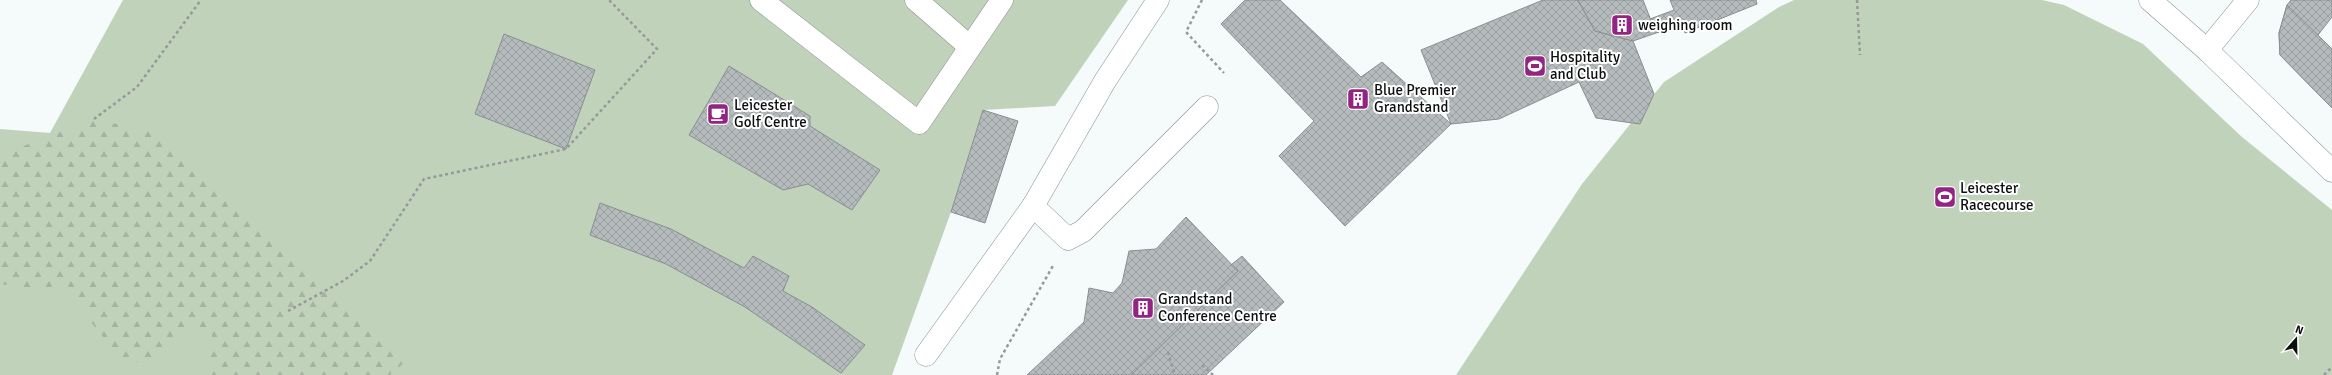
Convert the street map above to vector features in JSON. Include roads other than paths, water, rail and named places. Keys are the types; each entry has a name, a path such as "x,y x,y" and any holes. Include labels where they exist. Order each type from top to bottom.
{"street":[{"path":"761,0 919,123 1002,0"},
{"path":"916,0 970,47"},
{"path":"926,355 1033,206 1105,81 1158,0"},
{"path":"2150,0 2207,50 2332,171"},
{"path":"2207,50 2248,0"},
{"path":"1033,206 1068,239 1083,231 1207,107"}],"place":[{"name":"weighing room","path":"1622,25"},
{"name":"Hospitality and Club","path":"1535,66"},
{"name":"Blue Premier Grandstand","path":"1358,99"},
{"name":"Leicester Golf Centre","path":"718,114"},
{"name":"Leicester Racecourse","path":"1945,197"},
{"name":"Grandstand Conference Centre","path":"1143,308"}]}
